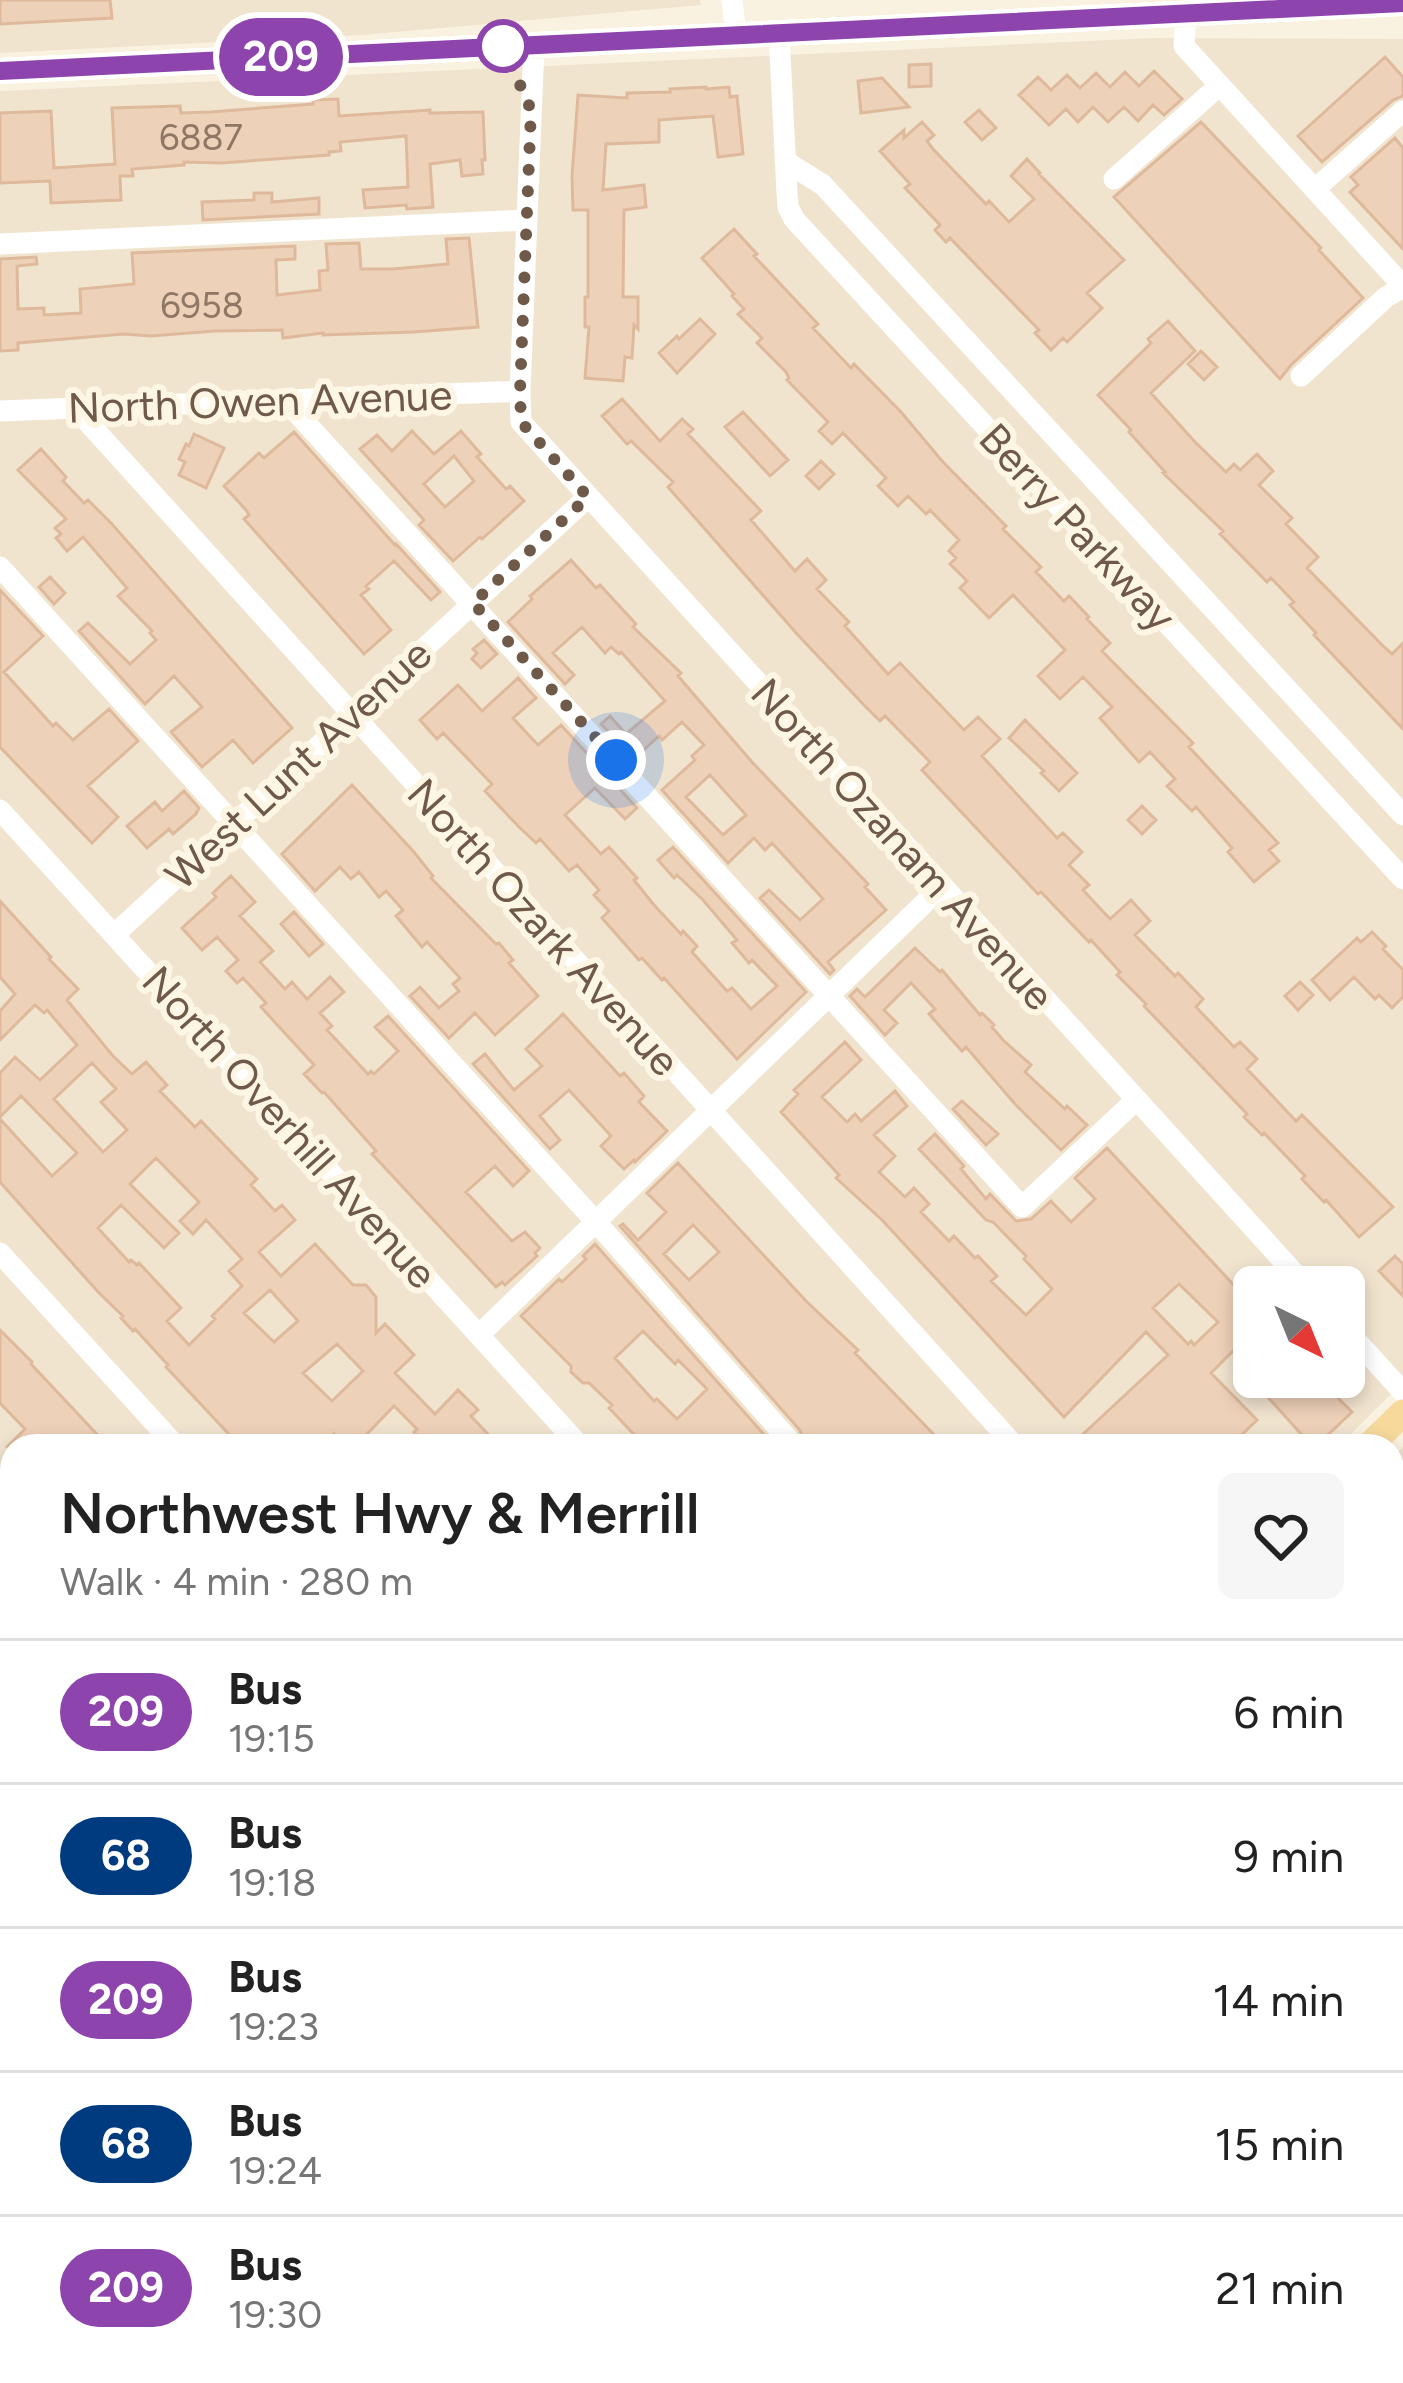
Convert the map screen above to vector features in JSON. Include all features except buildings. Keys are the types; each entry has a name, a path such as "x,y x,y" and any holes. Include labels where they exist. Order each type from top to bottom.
{"main road":[{"path":"0,71 1403,3"},
{"path":"1381,1434 1403,1412"}],"street":[{"path":"732,0 736,35"},
{"path":"1186,14 1184,46 1403,286 1301,376"},
{"name":"Berry Parkway","path":"779,33 788,207 794,220 1403,879"},
{"path":"520,391 534,45"},
{"path":"1114,179 1220,85"},
{"path":"1315,189 1403,111"},
{"name":"Berry Parkway","path":"785,160 824,184 1403,815"},
{"path":"0,244 527,220"},
{"name":"North Owen Avenue","path":"0,411 520,391"},
{"name":"North Ozanam Avenue","path":"520,391 521,422 1288,1266"},
{"path":"285,400 1022,1208 1136,1100"},
{"name":"North Ozark Avenue","path":"75,408 1004,1434"},
{"name":"West Lunt Avenue","path":"115,934 588,497"},
{"path":"0,566 784,1434"},
{"name":"North Overhill Avenue","path":"0,810 569,1434"},
{"path":"479,1335 942,886"},
{"path":"0,1253 165,1434"},
{"path":"1365,1351 1403,1392"}],"shaded area":[{"path":"0,0 700,0 701,5 362,35 0,53"},
{"path":"1153,38 1403,39 1403,1382 1351,1434 0,1434 0,91"}],"bus line":[{"name":"209","path":"0,71 1403,3"}],"route":[{"path":"503,46 531,110 521,422 588,497 473,603 616,760"}]}
